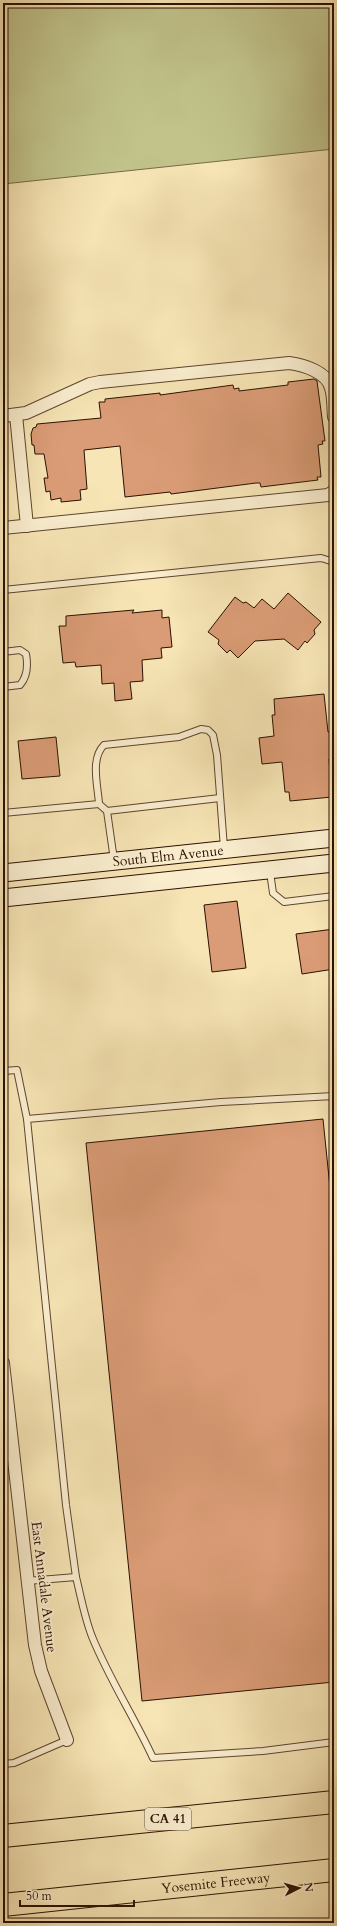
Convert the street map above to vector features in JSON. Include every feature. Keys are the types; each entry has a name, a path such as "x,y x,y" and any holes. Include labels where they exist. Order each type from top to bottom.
{"highway":[{"name":"CA 41","path":"3,1836 334,1802"},
{"name":"Yosemite Freeway","path":"3,1905 334,1870"}],"main road":[{"name":"South Elm Avenue","path":"3,873 334,838"},
{"name":"South Elm Avenue","path":"3,898 334,863"}],"street":[{"path":"3,416 26,413 90,384 290,363 301,364 326,378 331,387 334,417"},
{"path":"16,415 27,526"},
{"path":"3,528 328,495 334,491"},
{"name":"East Annadale Avenue","path":"3,1363 35,1645 41,1671 67,1740"}],"lane":[{"path":"3,590 322,558 334,562"},
{"path":"3,652 20,650 26,654 28,666 24,680 20,685 3,687"},
{"path":"114,861 107,811 100,804 96,760 99,750 104,745 178,737 201,729 208,730 213,735 217,755 224,850"},
{"path":"107,811 220,798"},
{"path":"3,813 100,804"},
{"path":"269,870 273,893 284,902 334,896"},
{"path":"3,1071 17,1070 27,1119 66,1505 76,1577 92,1638 113,1683 142,1733 153,1758 263,1751 334,1742"},
{"path":"27,1119 221,1102 334,1096"},
{"path":"27,1582 76,1577"},
{"path":"3,1764 14,1763 67,1740"},
{"path":"329,1923 334,1922"}],"green space":[{"path":"3,3 334,3 334,149 3,184"}],"building":[{"path":"314,379 317,381 325,441 322,441 323,444 318,445 321,477 317,477 318,480 261,487 260,483 256,483 171,494 170,492 125,497 120,446 84,450 87,489 80,490 81,500 61,502 61,498 51,500 50,491 46,492 44,478 48,478 44,454 35,454 34,445 32,445 31,434 33,428 36,427 37,424 101,418 99,402 105,402 105,399 160,393 160,395 233,385 234,389 239,388 239,391 288,385 288,382"},
{"path":"288,593 321,622 314,630 315,634 307,643 305,641 298,650 284,639 255,641 238,658 230,650 227,653 218,644 219,640 208,632 235,597 254,608 262,599 274,609"},
{"path":"134,610 132,613 162,610 162,618 169,617 172,647 161,648 162,658 142,660 143,681 130,682 132,699 115,701 114,683 102,684 101,665 76,667 75,662 63,663 59,626 66,626 66,616"},
{"path":"324,694 328,732 331,732 334,758 329,759 332,797 290,801 289,792 285,792 282,762 262,764 259,738 274,736 272,715 275,715 274,699"},
{"path":"56,737 60,776 22,779 18,741"},
{"path":"237,901 246,968 212,972 204,905"},
{"path":"334,929 334,969 302,974 296,934"},
{"path":"323,1119 334,1227 334,1682 142,1701 86,1143"}]}
